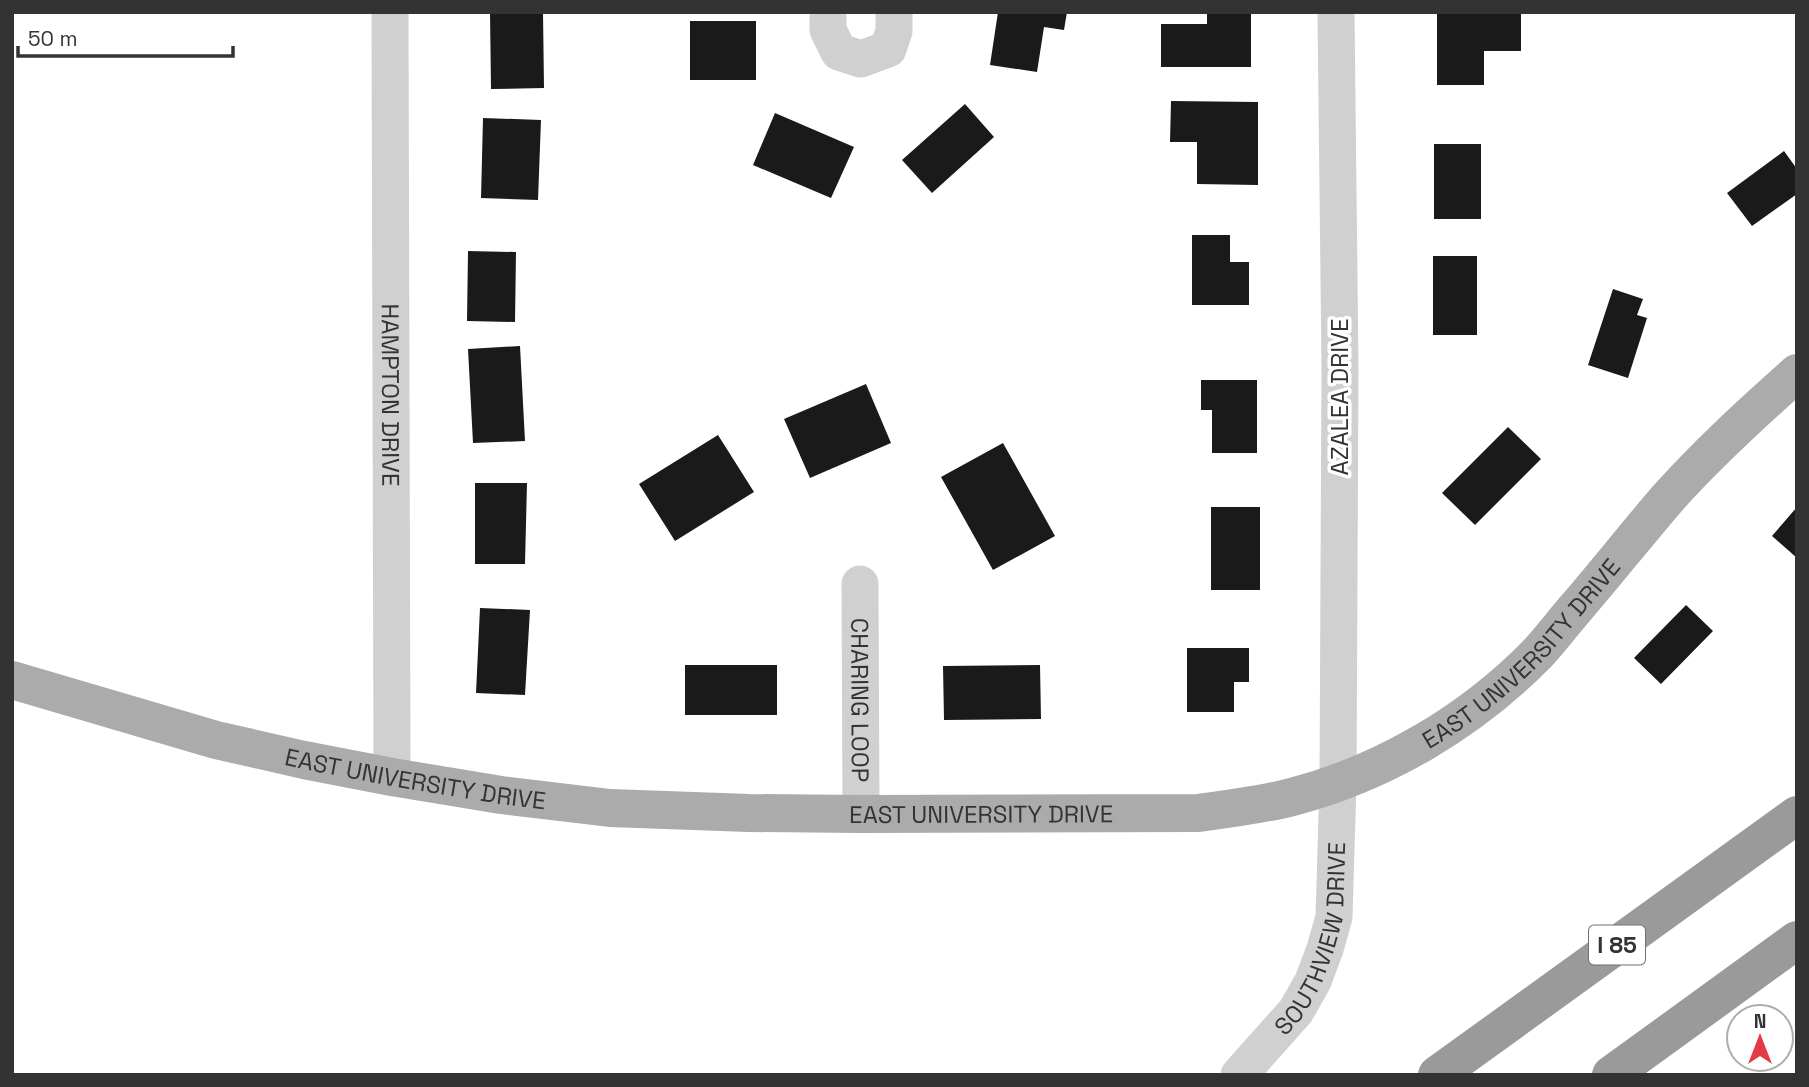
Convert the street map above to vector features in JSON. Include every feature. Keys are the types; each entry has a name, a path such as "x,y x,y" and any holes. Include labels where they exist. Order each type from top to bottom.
{"highway":[{"name":"I 85","path":"1437,1075 1797,815"},
{"path":"1611,1075 1797,940"}],"main road":[{"name":"EAST UNIVERSITY DRIVE","path":"12,680 216,740 304,760 501,794 610,808 861,814 1198,813 1245,807 1293,797 1338,783 1402,755 1432,738 1488,699 1539,652 1669,497 1740,423 1797,373"}],"street":[{"name":"HAMPTON DRIVE","path":"390,12 393,777"},
{"path":"828,12 828,30 839,52 861,60 888,49 894,31 894,12"},
{"name":"AZALEA DRIVE","path":"1336,12 1340,367 1338,783"},
{"name":"CHARING LOOP","path":"860,584 861,814"},
{"name":"SOUTHVIEW DRIVE","path":"1239,1075 1296,1011 1325,949 1334,917 1338,783"}],"building":[{"path":"490,12 543,12 544,88 491,89"},
{"path":"998,12 1067,12 1064,30 1044,27 1037,72 990,65"},
{"path":"1207,12 1251,12 1251,67 1161,67 1161,24 1207,24"},
{"path":"1437,12 1521,12 1521,51 1484,51 1484,85 1437,85"},
{"path":"690,21 756,21 756,80 690,80"},
{"path":"1171,101 1258,102 1258,185 1197,184 1197,142 1170,142"},
{"path":"965,104 994,137 932,193 902,160"},
{"path":"775,113 854,147 831,198 753,165"},
{"path":"483,118 541,120 538,200 481,198"},
{"path":"1434,144 1481,144 1481,219 1434,219"},
{"path":"1784,151 1797,169 1797,194 1752,226 1727,193"},
{"path":"1192,235 1230,235 1230,262 1249,262 1249,305 1192,305"},
{"path":"468,251 516,252 515,322 467,321"},
{"path":"1433,256 1477,256 1477,335 1433,335"},
{"path":"1613,289 1643,299 1637,315 1647,318 1628,378 1588,365"},
{"path":"520,346 525,441 473,443 468,349"},
{"path":"1201,380 1257,380 1257,453 1212,453 1212,410 1201,410"},
{"path":"866,384 891,443 810,478 784,419"},
{"path":"1508,427 1541,459 1475,525 1442,493"},
{"path":"718,435 754,492 675,541 639,484"},
{"path":"1003,443 1055,536 993,570 941,477"},
{"path":"475,483 527,483 525,564 475,564"},
{"path":"1211,507 1260,507 1260,590 1211,590"},
{"path":"1797,507 1797,558 1772,536"},
{"path":"1686,605 1713,631 1661,684 1634,658"},
{"path":"480,608 530,610 525,695 476,693"},
{"path":"1187,648 1249,648 1249,682 1234,682 1234,712 1187,712"},
{"path":"685,665 777,665 777,715 685,715"},
{"path":"1040,665 1041,719 944,720 943,666"}]}
